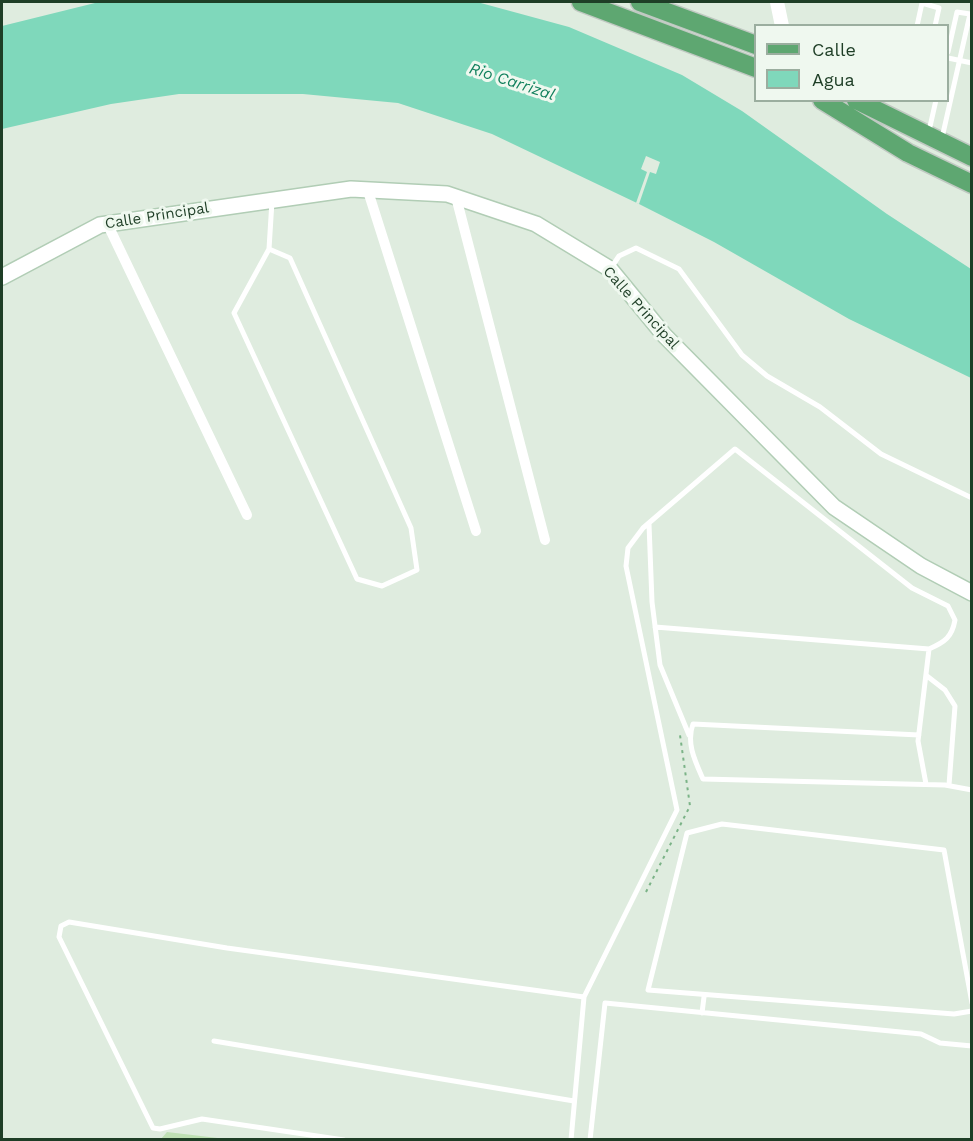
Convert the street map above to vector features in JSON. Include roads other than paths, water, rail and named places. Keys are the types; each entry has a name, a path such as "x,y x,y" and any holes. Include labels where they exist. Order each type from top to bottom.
{"main road":[{"path":"581,2 754,67"},
{"path":"650,3 754,44"},
{"path":"827,102 928,147 972,157"},
{"path":"859,102 928,147 968,182"},
{"name":"Calle Principal","path":"2,277 107,223 272,198 367,188 447,194 536,224 610,269 664,335 834,507 921,566 972,593"},
{"path":"952,582 972,581"}],"street":[{"path":"641,24 650,3"},
{"path":"776,4 781,24"},
{"path":"367,188 476,531"},
{"path":"456,198 545,540"},
{"path":"107,223 248,514"}],"lane":[{"path":"917,24 922,3 939,8 935,24"},
{"path":"949,91 968,38 970,14 957,12 950,33"},
{"path":"949,58 972,63"},
{"path":"928,147 936,102"},
{"path":"928,147 945,102"},
{"path":"269,249 290,258 411,528 417,570 382,586 357,579 234,313 269,249 272,198"},
{"path":"610,269 619,256 636,248 679,269 742,355 767,376 820,407 881,454 972,498"},
{"path":"571,1140 584,997 676,810 626,566 628,548 649,524 735,449 912,588 948,606 955,620 952,633 943,643 929,649 655,627"},
{"path":"649,524 655,627 660,665 689,735 694,759 703,779 926,784 949,785 972,790"},
{"path":"926,784 919,735 929,649"},
{"path":"927,676 945,690 955,706 949,785"},
{"path":"689,735 693,724 919,735"},
{"path":"972,1003 944,850 722,824 687,833 648,990 954,1014 972,1011"},
{"path":"344,1140 202,1119 160,1129 153,1128 58,937 61,927 69,922 227,948 584,997"},
{"path":"702,1013 704,996"},
{"path":"590,1140 605,1003 921,1034 940,1043 972,1046"},
{"path":"214,1041 574,1101"}],"water":[{"name":"Rio Carrizal","path":"99,2 477,2 569,27 682,75 742,111 887,214 971,269 971,378 849,319 714,242 639,204 492,134 398,103 303,94 179,94 111,104 2,129 2,26"}]}
